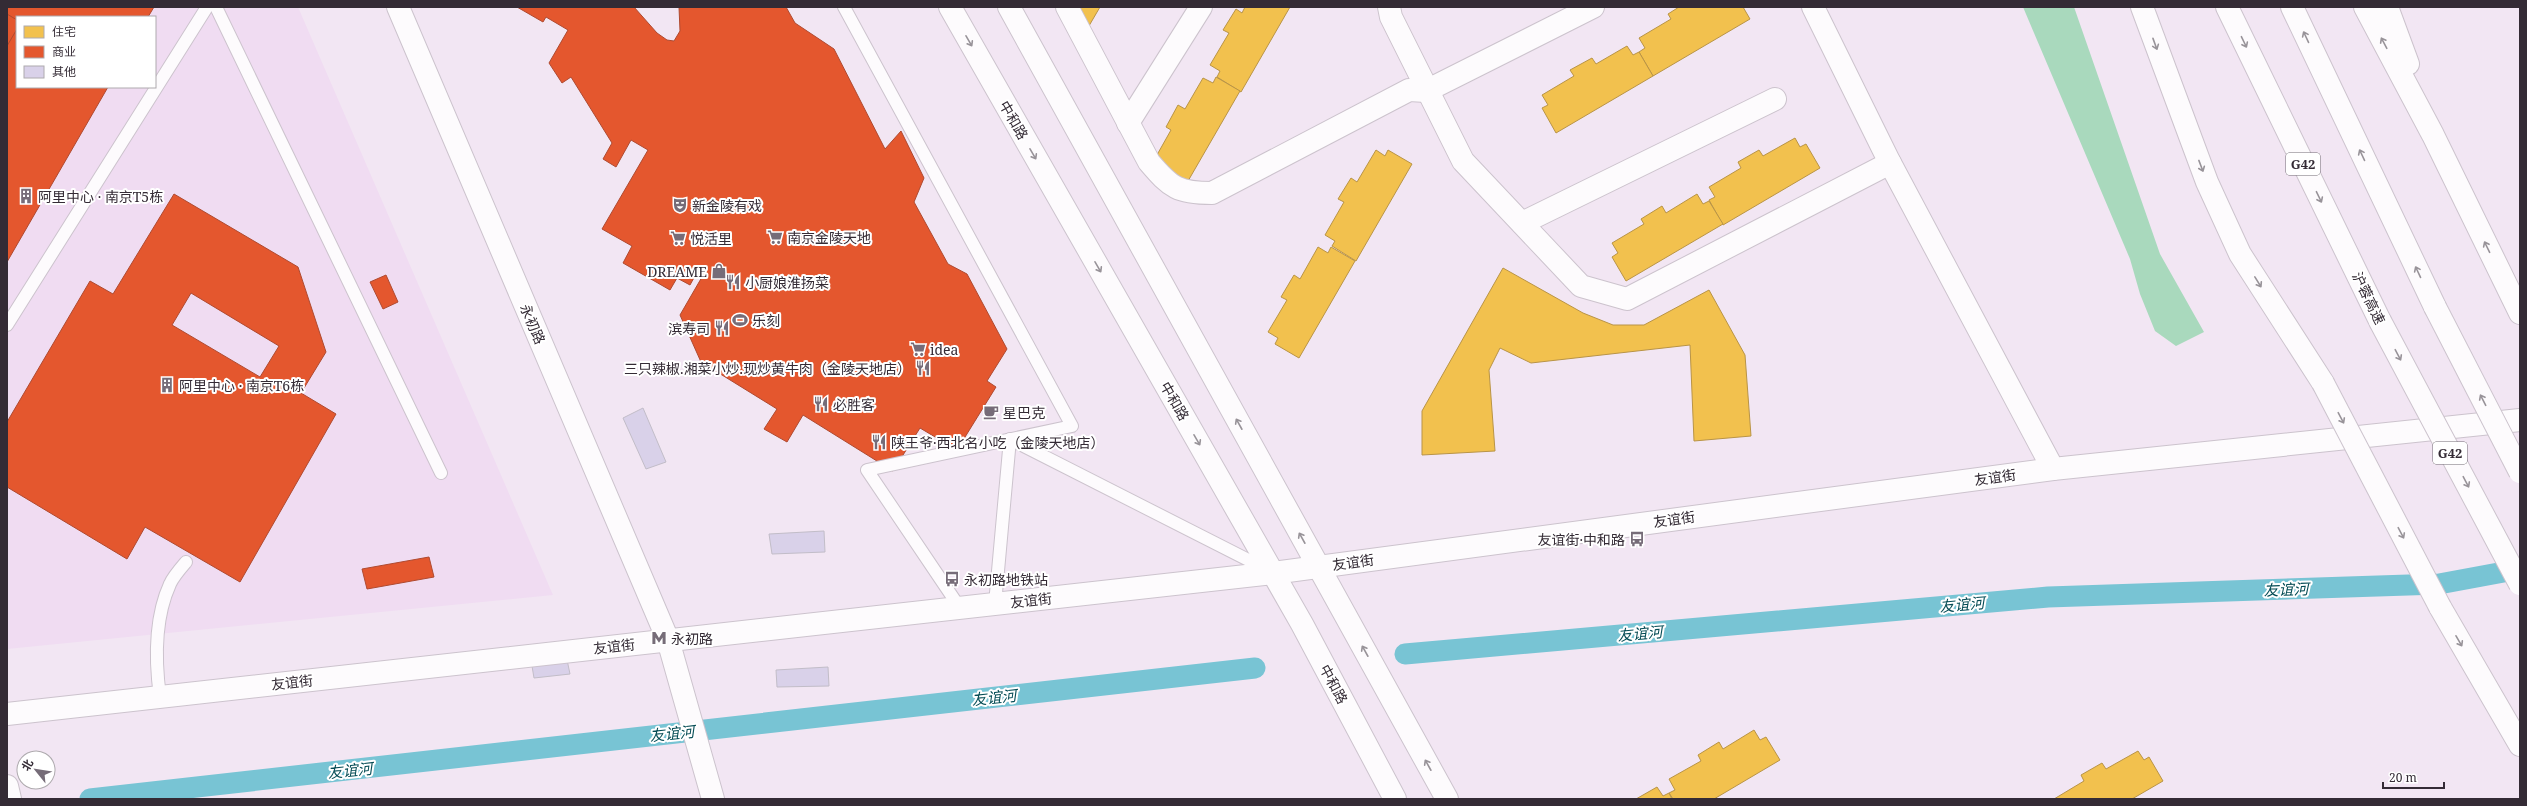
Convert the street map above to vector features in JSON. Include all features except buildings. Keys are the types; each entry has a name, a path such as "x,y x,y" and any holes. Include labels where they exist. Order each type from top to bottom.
{"main road":[{"name":"永初路","path":"398,7 668,640 713,799"},
{"name":"中和路","path":"950,7 1273,573 1395,799"},
{"path":"1009,7 1447,799"},
{"path":"1067,7 1149,162 1166,182 1187,193 1212,193 1409,90 1426,91 1593,7"},
{"path":"1128,123 1201,7"},
{"path":"1389,7 1391,17 1426,91 1463,161 1582,286 1627,299 1890,163"},
{"path":"1813,7 1890,163 2053,469"},
{"path":"2142,7 2207,182 2240,254 2323,383 2440,607 2520,745"},
{"name":"沪蓉高速","path":"2227,7 2380,321 2520,584"},
{"path":"2292,7 2435,307 2520,472"},
{"path":"2365,7 2433,135 2520,313"},
{"path":"2388,7 2433,135"},
{"path":"1522,223 1774,99"},
{"name":"友谊街","path":"8,712 160,697 1273,573 2053,469 2520,420"},
{"path":"7,786 10,799"}],"lane":[{"path":"7,325 207,7"},
{"path":"216,7 441,473"},
{"path":"844,7 1072,426 867,470 960,608"},
{"path":"996,604 1010,439 1273,573"},
{"path":"160,697 156,663 160,616 170,584 186,562"}],"shaded area":[{"path":"7,7 298,7 553,595 7,649"}],"green space":[{"path":"2023,7 2074,7 2160,254 2204,332 2176,346 2155,331 2140,294 2130,259"}],"waterway":[{"name":"友谊河","path":"1405,654 2048,597 2439,584 2520,569"},
{"name":"友谊河","path":"90,799 1255,668"}],"place":[{"name":"阿里中心 · 南京T5栋","path":"26,196"},
{"name":"新金陵有戏","path":"680,205"},
{"name":"南京金陵天地","path":"775,237"},
{"name":"悦活里","path":"678,238"},
{"name":"DREAME","path":"719,271"},
{"name":"小厨娘淮扬菜","path":"733,282"},
{"name":"乐刻","path":"740,320"},
{"name":"滨寿司","path":"722,328"},
{"name":"idea","path":"918,349"},
{"name":"三只辣椒.湘菜小炒.现炒黄牛肉（金陵天地店）","path":"923,368"},
{"name":"阿里中心 · 南京T6栋","path":"167,385"},
{"name":"必胜客","path":"821,404"},
{"name":"星巴克","path":"991,412"},
{"name":"陕王爷·西北名小吃（金陵天地店）","path":"879,442"},
{"name":"友谊街·中和路","path":"1637,539"},
{"name":"永初路地铁站","path":"952,579"},
{"name":"永初路","path":"659,638"}]}
